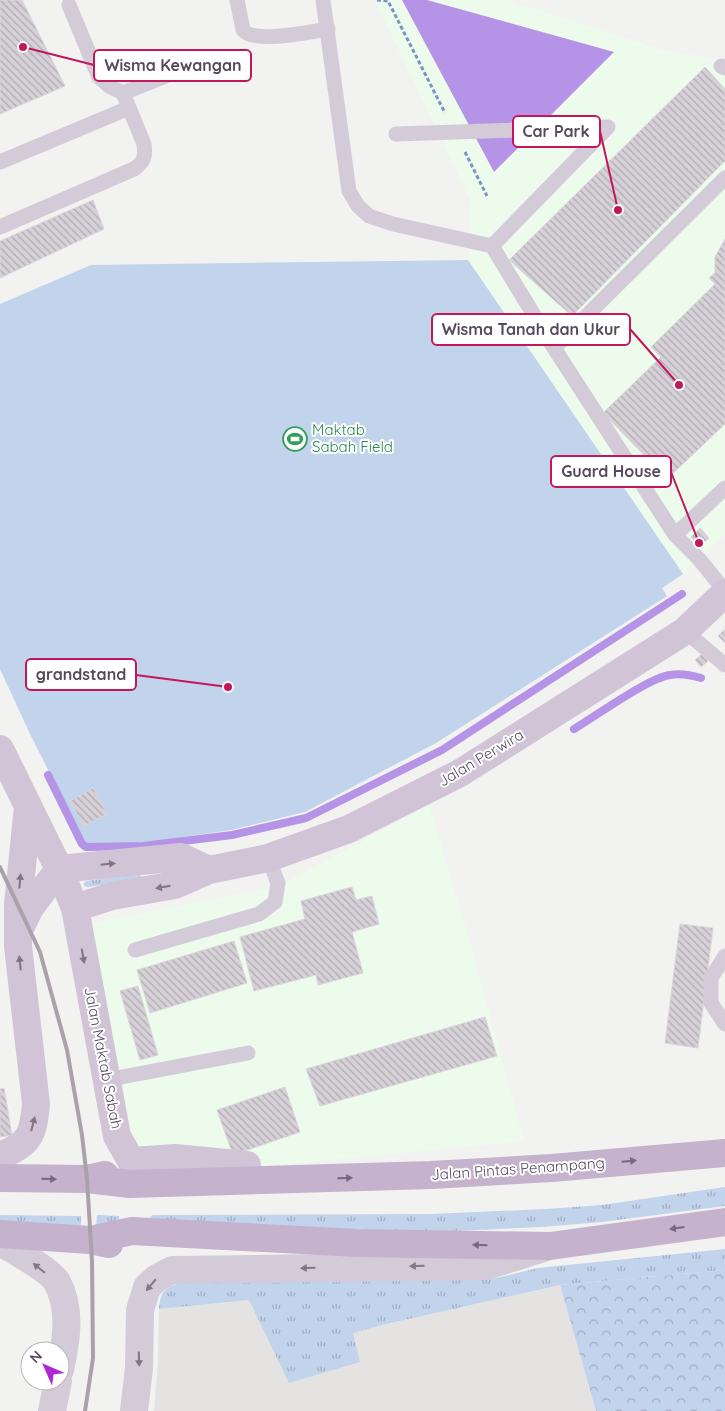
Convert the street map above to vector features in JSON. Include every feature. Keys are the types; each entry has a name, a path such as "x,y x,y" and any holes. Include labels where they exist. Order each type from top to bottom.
{"main road":[{"name":"Jalan Pintas Penampang","path":"0,1178 87,1179 130,1184 432,1175 552,1168 725,1153"},
{"name":"Jalan Pintas Penampang","path":"87,1179 107,1174 247,1164 312,1178"},
{"path":"0,1234 90,1240 132,1231 357,1243 550,1246 725,1222"}],"street":[{"name":"Jalan Perwira","path":"74,908 112,896 175,885 208,870 268,858 350,829 460,773 685,631 725,592"},
{"name":"Jalan Maktab Sabah","path":"0,749 59,869 74,908 117,1136 131,1161 175,1158 247,1164"},
{"path":"0,1156 28,1139 34,1126 36,1104 18,946 20,930 18,905 28,806"},
{"path":"20,930 30,908 59,869 181,857 208,870"},
{"path":"0,1242 26,1257 56,1281 65,1305 66,1341"},
{"path":"134,1411 139,1368 140,1310 147,1287 157,1278 172,1270 486,1266 550,1246"},
{"path":"52,1411 56,1391"}],"lane":[{"path":"237,0 243,30 251,35 285,36 328,29"},
{"path":"323,0 349,191 358,206 369,216 393,224 492,246 554,348 675,535 699,559 725,592"},
{"path":"0,227 134,169 144,158 145,152 123,93 109,86 99,77 69,5"},
{"path":"123,93 193,65"},
{"path":"0,162 129,108"},
{"path":"396,134 608,127 492,246"},
{"path":"554,348 725,178"},
{"path":"675,535 725,488"},
{"path":"685,631 725,665"},
{"path":"135,950 259,914 275,902 278,883 268,858"},
{"path":"725,956 711,978 711,1003 725,1024"},
{"path":"106,1080 248,1053"}],"path":[{"path":"377,0 388,1 447,116"},
{"path":"465,152 487,196"}],"shaded area":[{"path":"375,0 507,0 663,50 725,61 725,535 683,574 468,260 471,202"},
{"path":"402,0 427,0 614,52 494,172"},
{"path":"429,805 470,942 524,1141 189,1174 143,1161 126,1131 107,1045 94,923 279,886"},
{"path":"560,1285 596,1411 154,1411 158,1361 159,1309 249,1300 382,1325"}],"green space":[{"name":"Maktab Sabah Field","path":"468,260 683,574 662,588 667,596 436,743 305,812 231,830 143,843 85,843 30,734 0,669 0,304 91,265"},
{"path":"139,874 142,879 139,880 84,886 86,881"},
{"path":"725,1187 725,1206 602,1222 542,1227 433,1232 314,1232 146,1220 153,1215 431,1214 546,1209 602,1205"},
{"path":"0,1215 81,1216 81,1231 0,1227"},
{"path":"97,1215 119,1216 119,1231 96,1231"},
{"path":"725,1249 725,1270 560,1285 353,1333 360,1362 289,1383 249,1300 159,1309 163,1293 173,1285 185,1281 496,1278 538,1268"},
{"path":"725,1270 725,1411 596,1411 560,1285"}],"building":[{"path":"0,0 22,0 65,86 0,114"},
{"path":"705,67 725,89 725,161 572,316 509,260"},
{"path":"93,200 104,229 0,278 0,241"},
{"path":"725,239 725,424 667,479 603,413 661,357 651,347 715,284 709,278 715,273 715,257"},
{"path":"700,528 709,538 699,547 691,537"},
{"path":"725,629 725,643 718,636"},
{"path":"702,654 708,661 701,667 695,660"},
{"path":"93,788 107,814 84,826 70,801"},
{"path":"352,887 356,900 372,896 379,924 352,932 363,973 318,985 316,975 254,991 240,937 305,919 301,901"},
{"path":"680,924 713,928 698,1048 665,1043"},
{"path":"234,941 247,983 150,1013 137,970"},
{"path":"138,986 158,1055 140,1060 120,991"},
{"path":"485,1017 497,1056 320,1106 306,1069"},
{"path":"285,1087 300,1132 233,1155 217,1110"},
{"path":"4,1088 12,1135 0,1137 0,1089"}],"waterway":[{"path":"48,775 82,844 86,847 143,846 232,835 306,818 442,750 682,594"},
{"path":"574,729 636,690 660,678 678,674 701,678"}],"railway":[{"path":"0,867 40,952 67,1050 82,1135 87,1179 92,1261 93,1358 85,1411"}],"place":[{"name":"Wisma Kewangan","path":"23,47"},
{"name":"Car Park","path":"618,210"},
{"name":"Wisma Tanah dan Ukur","path":"679,385"},
{"name":"Maktab Sabah Field","path":"295,439"},
{"name":"Guard House","path":"699,543"},
{"name":"grandstand","path":"228,687"}]}
